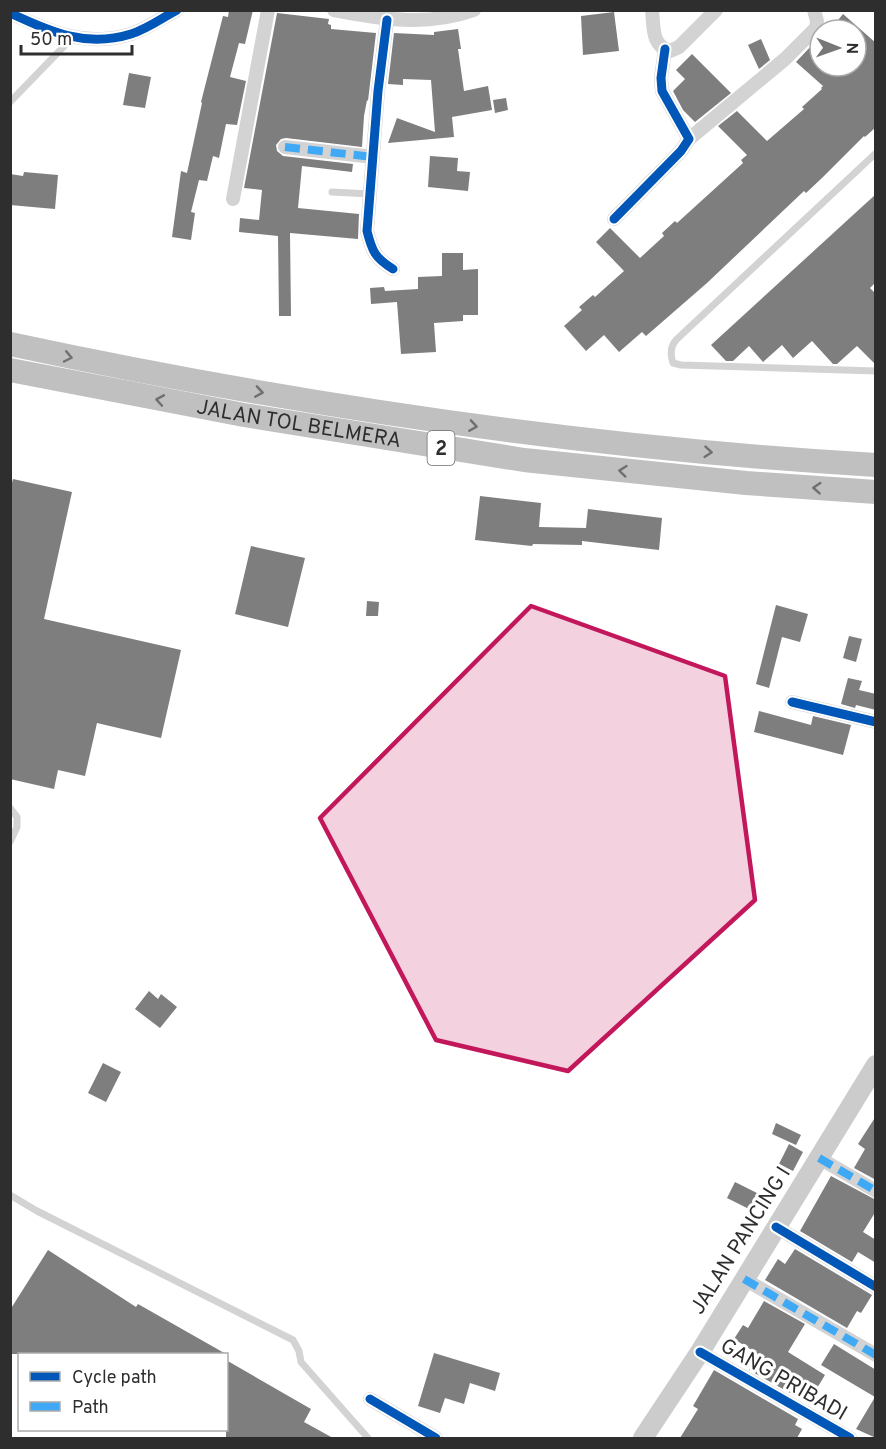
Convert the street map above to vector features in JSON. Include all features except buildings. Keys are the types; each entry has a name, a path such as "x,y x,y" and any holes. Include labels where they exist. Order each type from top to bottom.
{"highway":[{"name":"JALAN TOL BELMERA","path":"10,344 192,381 484,427 682,450 876,465"},
{"name":"JALAN TOL BELMERA","path":"10,370 244,415 524,460 746,483 876,492"}],"main road":[{"name":"JALAN PANCING I","path":"643,1438 700,1352 876,1065"}],"street":[{"path":"10,13 49,31 90,40 132,33 177,10"},
{"path":"233,199 268,10"},
{"path":"334,10 387,20 424,20 459,16 474,10"},
{"path":"652,10 656,41 665,49 674,50 716,10"},
{"path":"614,219 681,151 689,139 785,59 816,28 814,10"},
{"path":"387,20 378,91 367,231 371,247 380,261 393,269"},
{"path":"665,49 661,78 662,91 689,139"},
{"path":"285,147 373,157"},
{"path":"792,702 876,722"},
{"path":"819,1158 876,1191"},
{"path":"776,1227 876,1287"},
{"path":"744,1279 876,1355"},
{"name":"GANG PRIBADI","path":"700,1352 850,1438"},
{"path":"370,1399 436,1438"}],"lane":[{"path":"10,102 73,37"},
{"path":"876,153 677,339 673,344 671,357 673,363 681,365 876,371"},
{"path":"332,192 370,194"},
{"path":"10,808 17,817 17,827 10,842"},
{"path":"10,1195 37,1211 293,1340 299,1351 301,1362 368,1438"}],"highlighted area":[{"path":"531,606 725,676 755,900 568,1071 436,1040 320,818"}],"marked path":[{"path":"285,147 373,157"},
{"path":"819,1158 876,1191"},
{"path":"744,1279 876,1355"}],"cycle path":[{"path":"10,13 54,32 84,39 99,39 115,38 137,32 177,10"},
{"path":"387,20 378,91 367,231 375,253 393,269"},
{"path":"614,219 681,151 689,139 662,91 661,78 665,49"},
{"path":"792,702 876,722"},
{"path":"776,1227 876,1287"},
{"path":"700,1352 850,1438"},
{"path":"370,1399 436,1438"}]}
